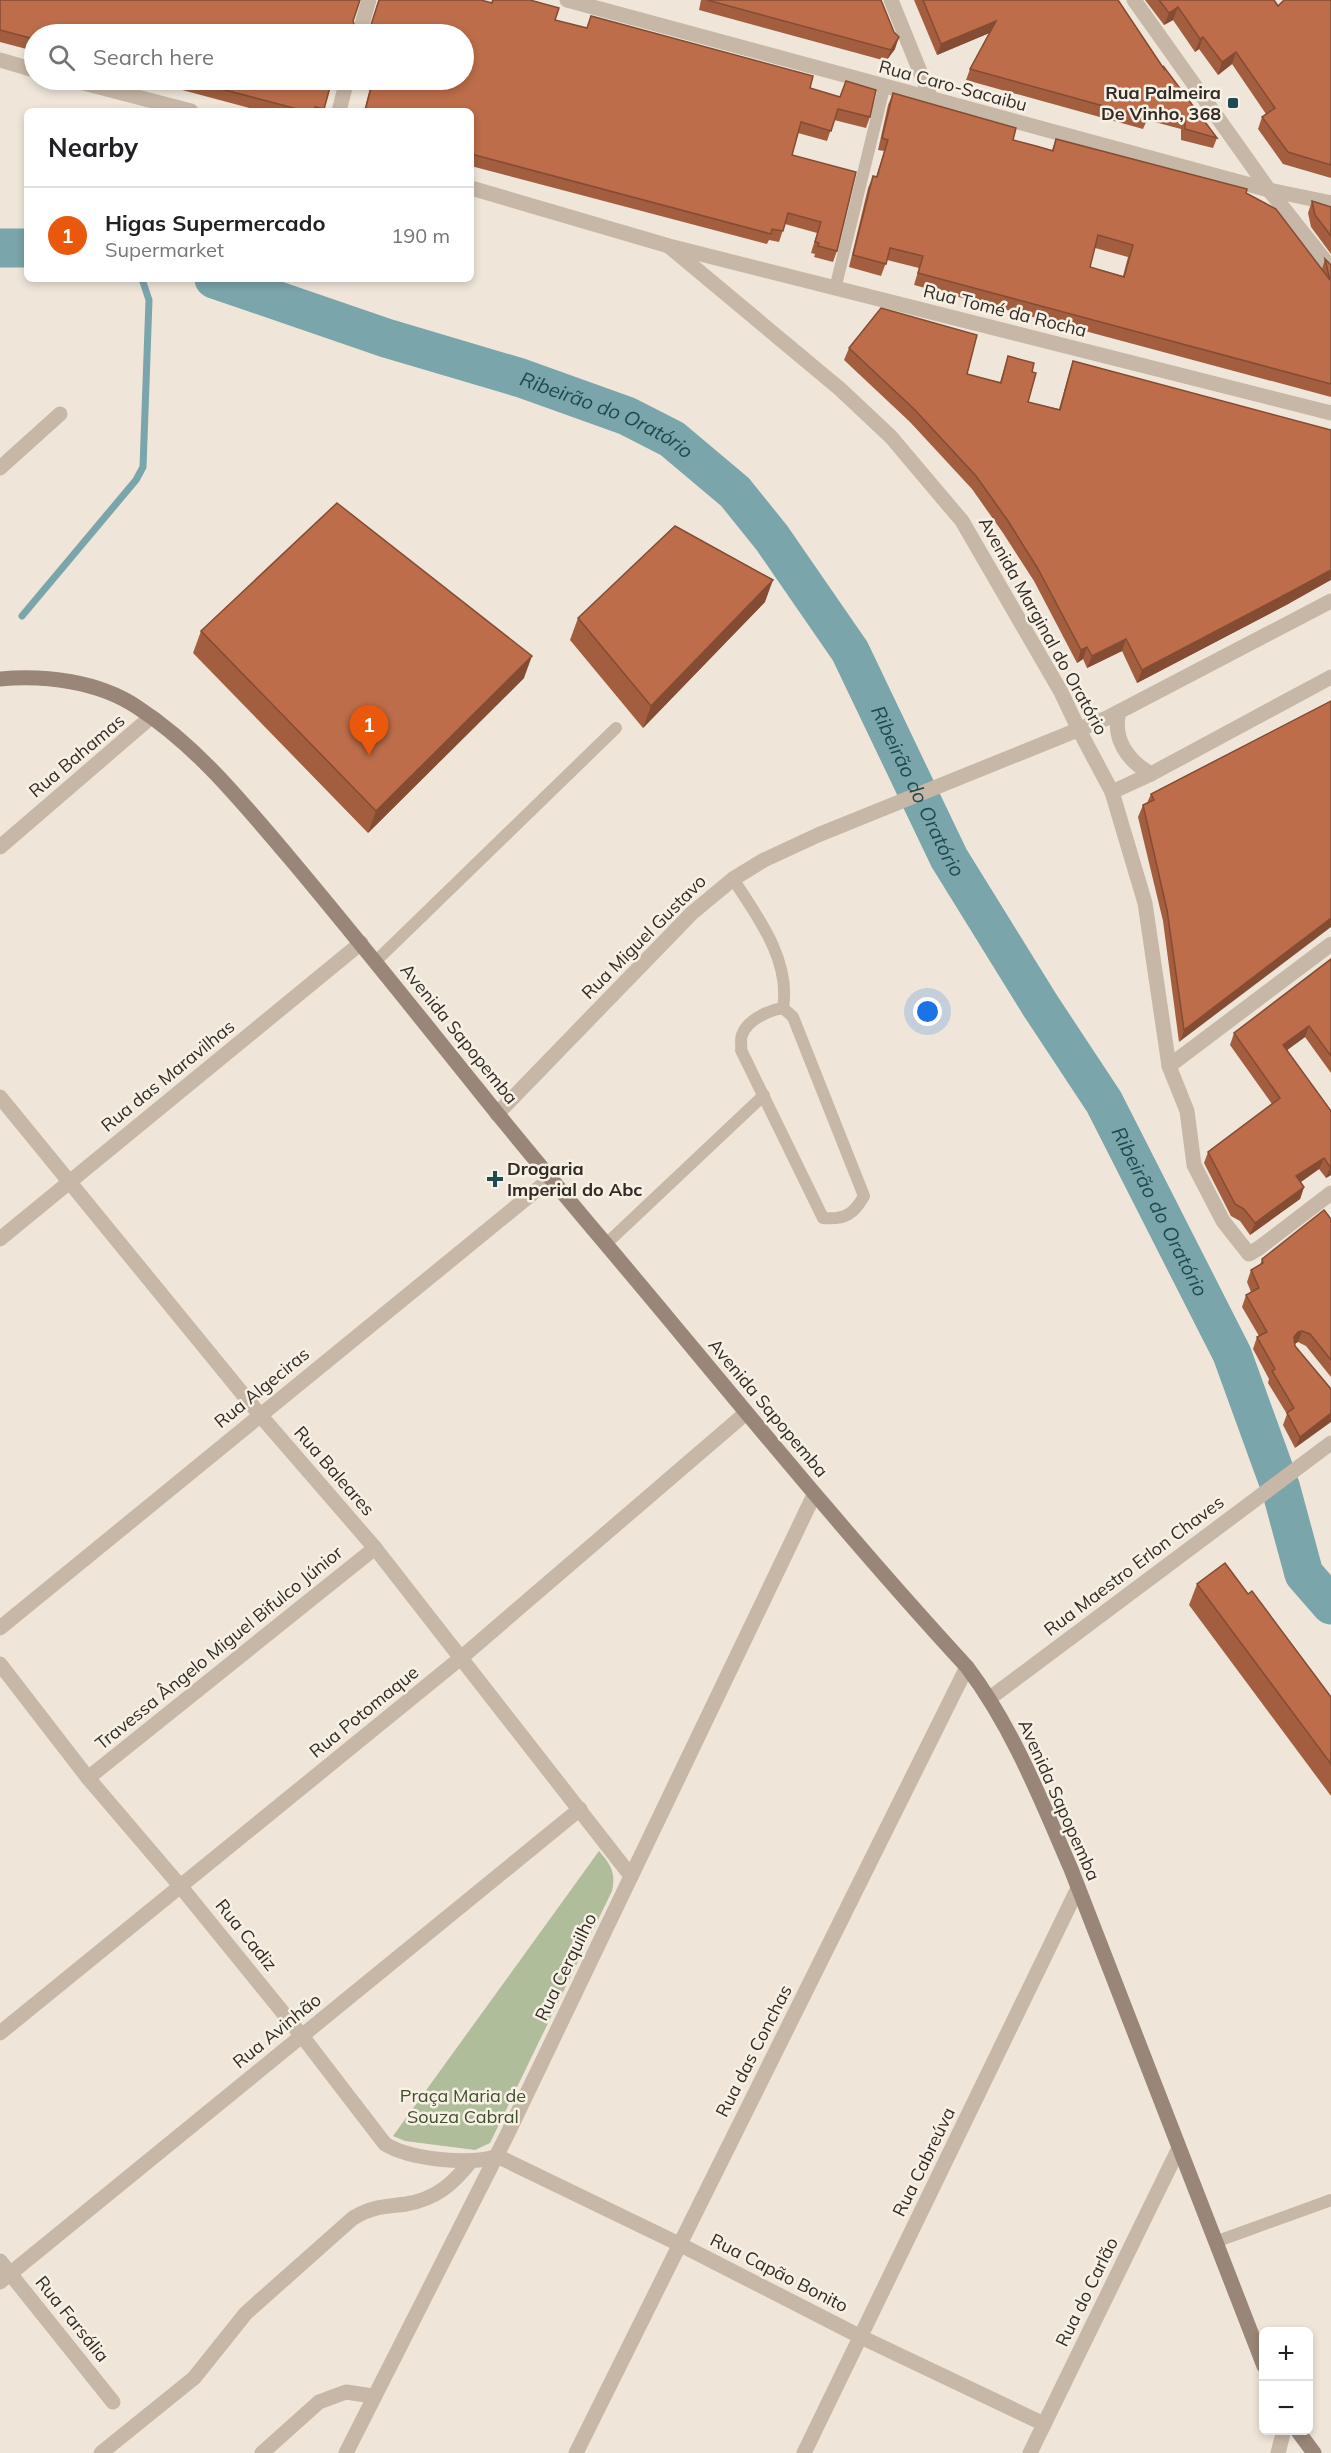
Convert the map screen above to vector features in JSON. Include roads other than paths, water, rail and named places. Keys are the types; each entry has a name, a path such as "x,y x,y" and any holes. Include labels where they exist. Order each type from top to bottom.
{"main road":[{"name":"Avenida Sapopemba","path":"0,679 37,677 101,690 135,705 152,717 222,779 362,943 550,1179 814,1495 967,1667 990,1698 1039,1796 1078,1888 1259,2356"},
{"path":"1301,2435 1314,2453"}],"street":[{"path":"363,24 369,0"},
{"name":"Rua Caro-Sacaibu","path":"567,0 884,88 1269,190 1331,203"},
{"path":"891,0 932,100"},
{"path":"1134,0 1269,190 1331,268"},
{"path":"0,60 24,67"},
{"path":"111,90 180,108"},
{"path":"340,108 344,90"},
{"name":"Avenida Marginal do Oratório","path":"474,190 669,246 840,389 891,437 975,541 1061,692 1112,792 1145,903 1169,1066 1187,1111 1194,1165 1223,1221 1254,1251 1331,1193"},
{"name":"Rua Tomé da Rocha","path":"669,246 1331,413"},
{"path":"0,468 60,414"},
{"name":"Rua Miguel Gustavo","path":"497,1114 692,913 733,879 764,860 818,835 886,810 957,778 1119,712 1331,601"},
{"path":"1112,792 1151,774 1331,677"},
{"path":"1119,712 1116,729 1119,740 1138,767 1151,774"},
{"name":"Rua Bahamas","path":"0,847 152,717"},
{"name":"Rua das Maravilhas","path":"0,1239 362,943"},
{"path":"1169,1066 1331,944"},
{"name":"Rua Baleares","path":"0,1097 260,1415 375,1548 631,1876"},
{"name":"Rua Algeciras","path":"0,1628 550,1179"},
{"name":"Rua Potomaque","path":"0,2033 462,1657 746,1413"},
{"name":"Rua Maestro Erlon Chaves","path":"990,1698 1331,1443"},
{"name":"Rua Cerquilho","path":"346,2453 497,2156 814,1495"},
{"name":"Travessa Ângelo Miguel Bifulco Júnior","path":"87,1778 375,1548"},
{"name":"Rua Cadiz","path":"0,1664 87,1778 181,1887 302,2036 385,2144 405,2153 471,2161 497,2156"},
{"name":"Rua das Conchas","path":"576,2453 967,1667"},
{"name":"Rua Avinhão","path":"5,2278 580,1809"},
{"name":"Rua Cabreúva","path":"804,2453 1078,1888"},
{"name":"Rua do Carlão","path":"1030,2453 1179,2148"},
{"name":"Rua Capão Bonito","path":"497,2156 679,2244 861,2337 1044,2424"},
{"path":"101,2453 194,2378 225,2343 246,2313 353,2218 370,2208 410,2203 442,2191 471,2161"},
{"name":"Rua Farsália","path":"0,2261 5,2278 113,2402"},
{"path":"261,2453 319,2402 346,2392 373,2396"},
{"path":"1278,2453 1283,2435"}],"lane":[{"path":"835,289 884,88"},
{"path":"376,961 616,728"},
{"path":"733,879 760,921 785,976 783,1008"},
{"path":"783,1008 793,1017 857,1172 864,1196 856,1212 838,1220 823,1218 741,1050 742,1035 753,1021 771,1010 783,1008"},
{"path":"606,1244 764,1095"},
{"path":"1215,2242 1331,2200"}],"waterway":[{"name":"Ribeirão do Oratório","path":"0,248 24,248"},
{"path":"22,616 136,480 143,467 149,300 143,282"},
{"name":"Ribeirão do Oratório","path":"223,282 386,338 521,378 627,416 672,439 735,492 772,538 850,651 949,858 1040,1005 1104,1102 1232,1354 1281,1489 1304,1574 1331,1605"}],"place":[{"name":"Rua Palmeira De Vinho, 368","path":"1233,103"},
{"name":"Higas Supermercado","path":"369,755"},
{"name":"Drogaria Imperial do Abc","path":"495,1179"}],"park label":[{"name":"Praça Maria de Souza Cabral","path":"463,2106"}]}
